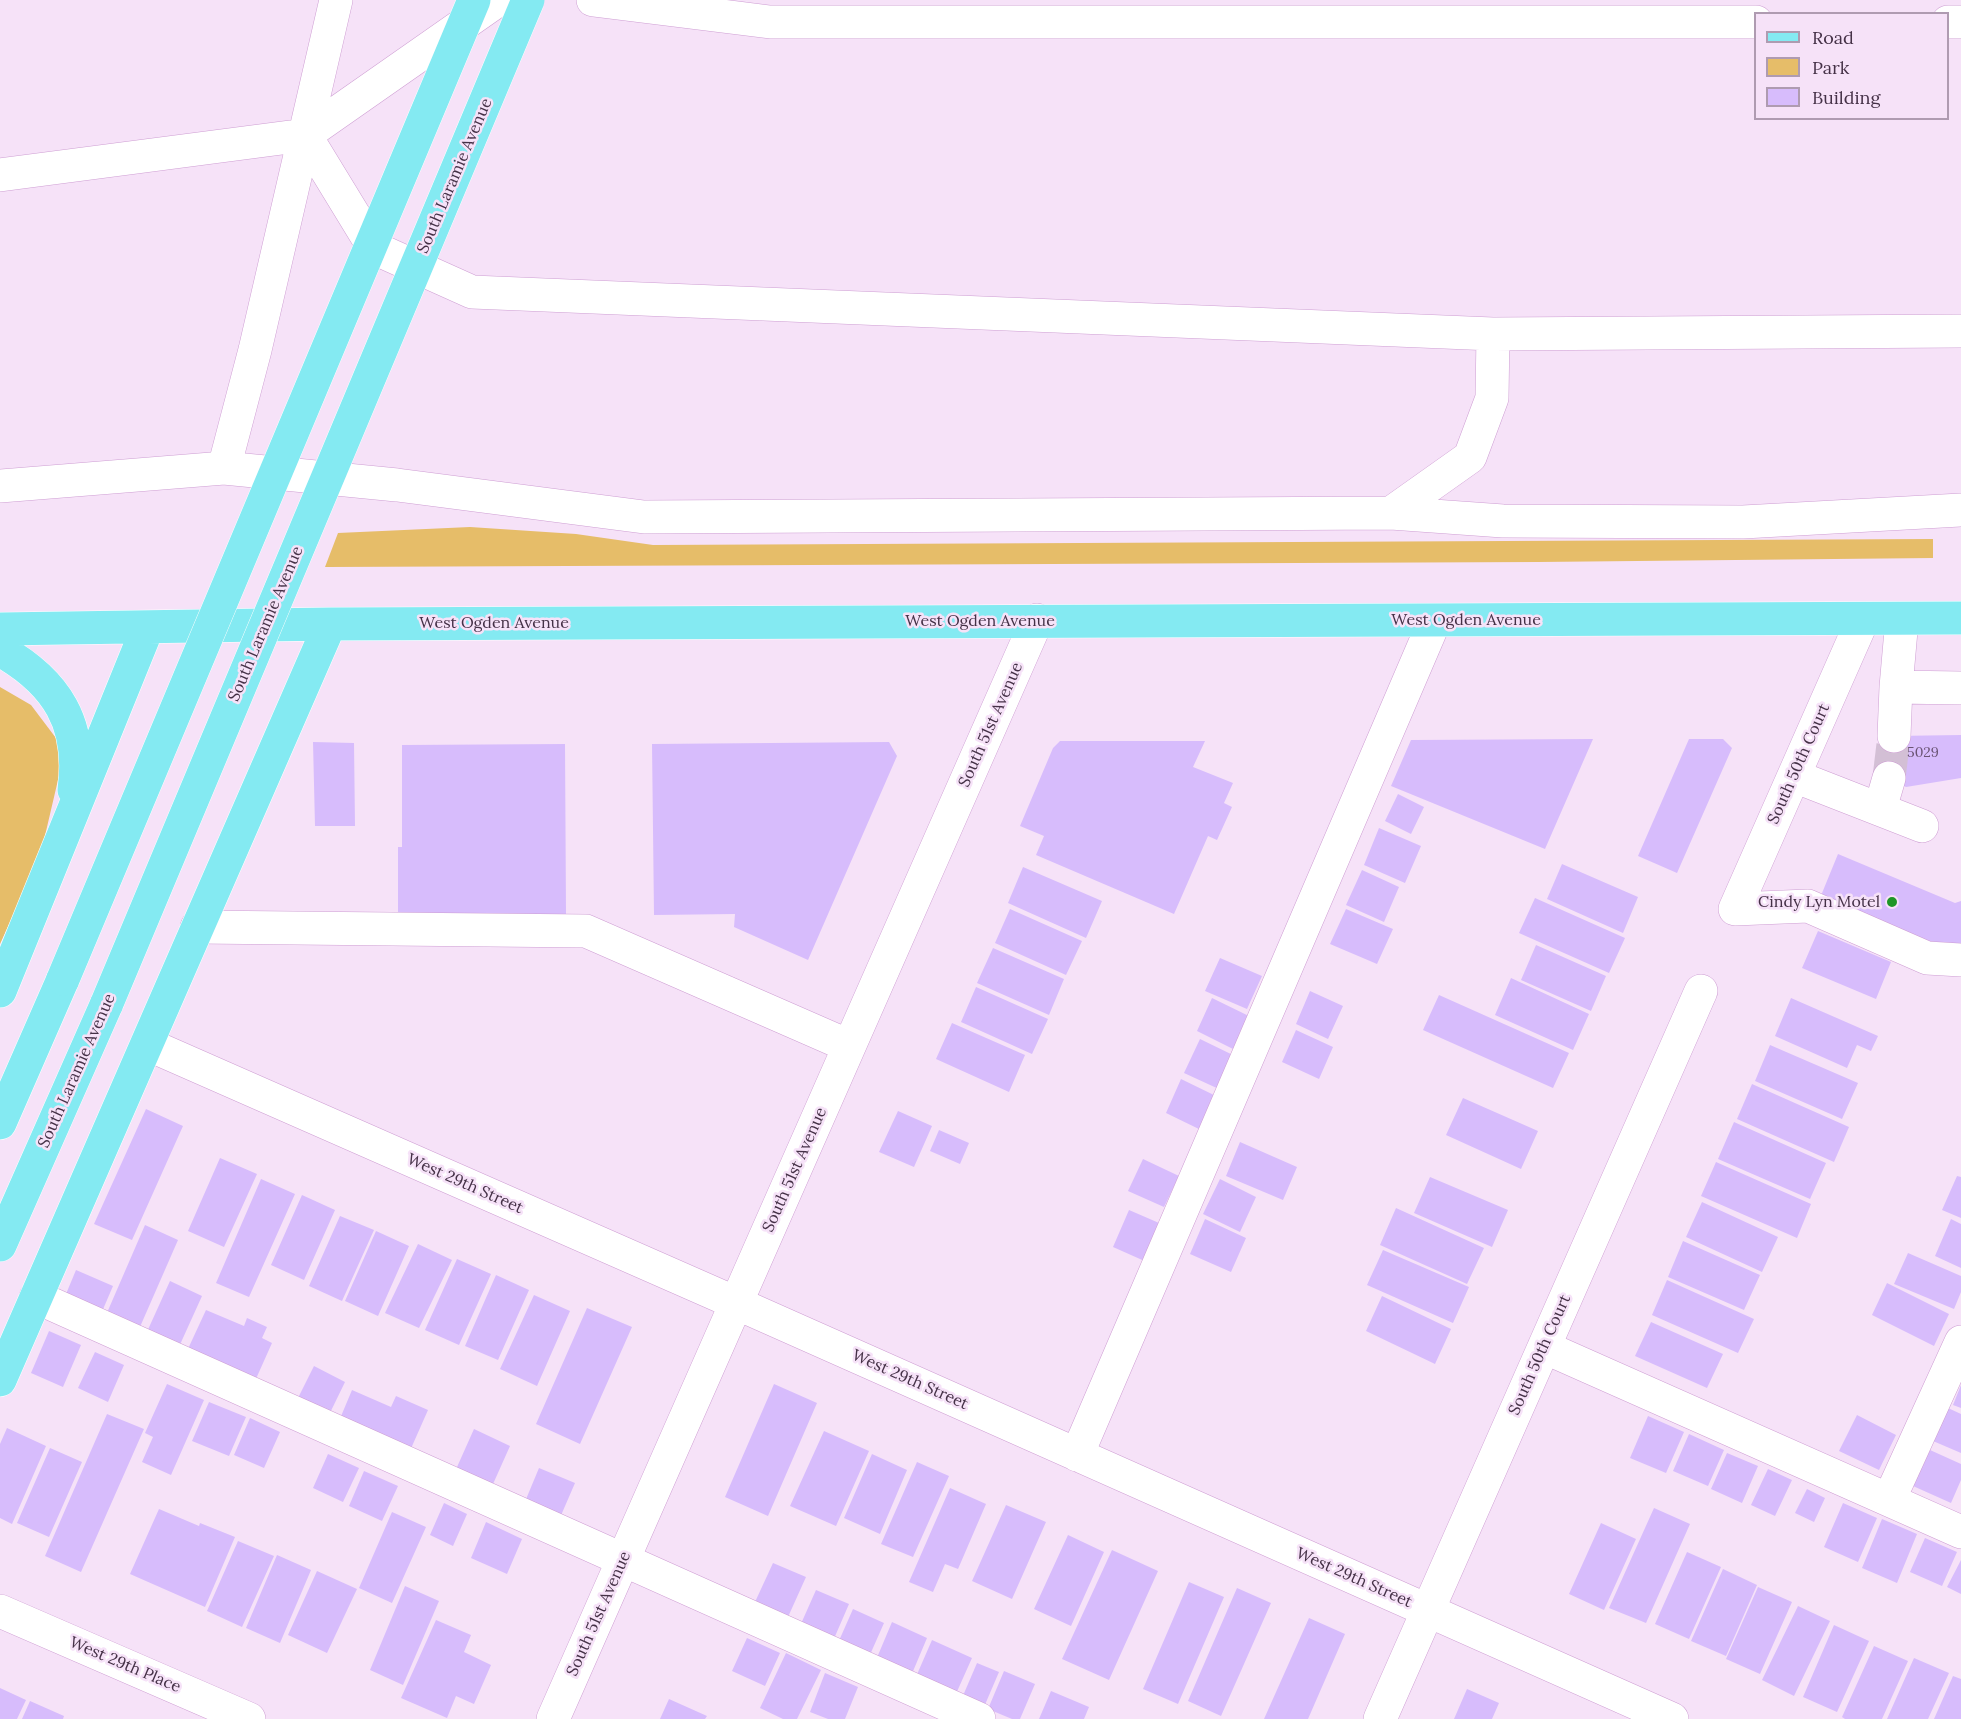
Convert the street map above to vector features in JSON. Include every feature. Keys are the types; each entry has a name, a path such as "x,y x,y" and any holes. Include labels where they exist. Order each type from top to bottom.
{"main road":[{"path":"0,1123 63,979 474,0"},
{"name":"South Laramie Avenue","path":"0,1245 107,1003 528,0"},
{"name":"West Ogden Avenue","path":"0,629 147,629 330,624 1037,620 1961,618"},
{"path":"0,1380 330,624"},
{"path":"0,991 147,629"},
{"path":"0,650 28,666 58,700 74,734 77,766 69,820"}],"street":[{"path":"224,468 255,350 336,0"},
{"path":"0,175 305,135 498,0"},
{"path":"593,0 638,3 770,22 1754,22"},
{"path":"305,135 374,248 472,292 1492,334 1961,331"},
{"path":"1391,513 1470,457 1492,398 1492,334"},
{"path":"0,486 224,468 397,485 644,516 1391,513 1503,521 1743,522 1961,510"},
{"name":"South 50th Court","path":"1863,619 1735,909 1808,906 1927,958 1961,960"},
{"path":"1894,736 1902,619"},
{"name":"South 51st Avenue","path":"553,1719 1037,620"},
{"path":"1077,1455 1435,620"},
{"path":"1896,687 1961,688"},
{"path":"1794,776 1922,826"},
{"path":"1880,809 1889,778"},
{"path":"197,927 586,931 849,1046"},
{"name":"South 50th Court","path":"1380,1719 1701,991"},
{"name":"West 29th Street","path":"147,1044 1672,1719"},
{"path":"36,1297 979,1719"},
{"path":"1889,1500 1961,1342"},
{"path":"1544,1347 1961,1532"},
{"name":"West 29th Place","path":"0,1611 249,1719"}],"green space":[{"path":"470,527 576,534 653,545 1933,539 1933,558 325,567 338,533"},
{"path":"0,687 31,705 65,750 40,857 0,944"}],"building":[{"path":"1961,735 1961,778 1906,787 1874,770 1894,736"},
{"path":"1593,739 1545,849 1391,786 1411,740"},
{"path":"1689,739 1723,739 1732,748 1677,873 1638,856"},
{"path":"1060,741 1205,741 1193,767 1233,783 1224,803 1232,807 1217,840 1208,836 1174,914 1036,855 1044,836 1020,826 1053,748"},
{"path":"313,742 354,743 355,826 315,826"},
{"path":"889,742 897,756 808,960 734,927 735,914 654,915 652,744"},
{"path":"565,744 566,914 398,915 398,847 402,847 402,745"},
{"path":"1398,794 1424,807 1411,834 1385,821"},
{"path":"1379,828 1421,846 1405,883 1364,865"},
{"name":"Cindy Lyn Motel","path":"1838,854 1955,903 1961,901 1961,949 1942,950 1820,898"},
{"path":"1562,864 1638,897 1623,933 1547,899"},
{"path":"1023,867 1102,901 1086,938 1008,903"},
{"path":"1362,870 1399,887 1384,922 1346,905"},
{"path":"1535,898 1625,938 1609,973 1519,933"},
{"path":"1010,909 1082,941 1066,975 995,943"},
{"path":"1346,909 1393,929 1377,964 1330,944"},
{"path":"1818,931 1891,962 1876,999 1802,968"},
{"path":"1536,945 1606,976 1591,1011 1521,980"},
{"path":"993,948 1064,979 1049,1015 977,983"},
{"path":"1220,958 1262,976 1247,1009 1205,991"},
{"path":"1511,978 1589,1014 1573,1050 1495,1015"},
{"path":"976,987 1048,1019 1032,1054 961,1022"},
{"path":"1310,991 1343,1006 1328,1039 1296,1024"},
{"path":"1439,995 1569,1053 1553,1088 1423,1030"},
{"path":"1212,998 1255,1019 1239,1052 1197,1031"},
{"path":"1791,998 1878,1036 1871,1051 1857,1045 1847,1068 1775,1036"},
{"path":"952,1023 1025,1055 1009,1092 936,1059"},
{"path":"1296,1030 1333,1047 1319,1079 1282,1062"},
{"path":"1200,1039 1237,1057 1221,1090 1184,1073"},
{"path":"1770,1045 1858,1083 1842,1119 1755,1081"},
{"path":"1181,1079 1218,1097 1203,1131 1166,1113"},
{"path":"1752,1084 1849,1127 1834,1162 1737,1119"},
{"path":"1463,1098 1538,1131 1521,1169 1446,1135"},
{"path":"146,1109 183,1126 132,1240 94,1224"},
{"path":"898,1111 932,1126 914,1167 879,1152"},
{"path":"1734,1122 1826,1163 1810,1199 1718,1159"},
{"path":"939,1130 969,1143 960,1164 930,1151"},
{"path":"1240,1142 1297,1167 1283,1200 1226,1176"},
{"path":"220,1158 257,1174 224,1247 188,1231"},
{"path":"1143,1159 1179,1176 1164,1207 1128,1191"},
{"path":"1716,1162 1811,1204 1797,1238 1701,1196"},
{"path":"1957,1176 1961,1177 1961,1218 1942,1210"},
{"path":"1430,1177 1508,1210 1492,1247 1414,1213"},
{"path":"261,1179 295,1194 249,1297 216,1283"},
{"path":"1220,1179 1256,1197 1240,1232 1203,1214"},
{"path":"302,1195 335,1210 304,1280 271,1265"},
{"path":"1702,1202 1778,1237 1762,1272 1686,1237"},
{"path":"1396,1208 1484,1248 1467,1284 1380,1245"},
{"path":"1129,1210 1166,1226 1149,1263 1113,1247"},
{"path":"340,1216 374,1230 342,1301 309,1286"},
{"path":"1205,1219 1246,1238 1231,1272 1190,1254"},
{"path":"1951,1219 1961,1224 1961,1268 1935,1256"},
{"path":"145,1225 178,1240 136,1336 103,1322"},
{"path":"376,1231 409,1246 378,1316 345,1301"},
{"path":"1683,1241 1760,1275 1744,1310 1668,1277"},
{"path":"418,1244 452,1260 419,1328 385,1313"},
{"path":"1383,1250 1469,1287 1453,1323 1367,1285"},
{"path":"1908,1253 1961,1276 1961,1292 1954,1309 1894,1284"},
{"path":"457,1259 491,1274 459,1345 425,1330"},
{"path":"76,1270 113,1286 98,1321 61,1306"},
{"path":"496,1275 529,1290 498,1360 465,1346"},
{"path":"1667,1280 1754,1319 1738,1353 1652,1315"},
{"path":"170,1281 202,1296 178,1349 146,1334"},
{"path":"1887,1283 1949,1314 1934,1346 1872,1315"},
{"path":"534,1295 570,1311 537,1386 500,1369"},
{"path":"1382,1296 1451,1329 1435,1364 1366,1331"},
{"path":"587,1308 632,1327 580,1444 536,1424"},
{"path":"206,1310 244,1326 247,1318 267,1327 262,1338 272,1343 255,1381 187,1351"},
{"path":"1651,1322 1723,1354 1707,1388 1635,1356"},
{"path":"49,1331 81,1345 63,1387 31,1373"},
{"path":"95,1352 124,1365 108,1402 78,1388"},
{"path":"314,1366 345,1382 328,1417 296,1402"},
{"path":"167,1384 204,1400 171,1475 142,1462 153,1437 145,1433"},
{"path":"774,1384 817,1403 768,1516 725,1497"},
{"path":"1961,1385 1961,1408 1953,1405"},
{"path":"352,1390 391,1407 396,1396 428,1410 409,1453 339,1421"},
{"path":"209,1402 246,1417 229,1456 192,1441"},
{"path":"1948,1408 1961,1414 1961,1453 1933,1441"},
{"path":"107,1414 144,1429 81,1572 45,1556"},
{"path":"1857,1415 1896,1435 1879,1470 1839,1451"},
{"path":"1648,1416 1684,1432 1666,1473 1630,1458"},
{"path":"250,1418 280,1432 264,1468 234,1455"},
{"path":"7,1428 46,1446 12,1524 0,1518 0,1444"},
{"path":"474,1429 510,1446 489,1493 453,1476"},
{"path":"824,1431 869,1451 836,1526 790,1506"},
{"path":"1689,1434 1724,1450 1708,1486 1673,1471"},
{"path":"50,1448 82,1462 49,1537 17,1523"},
{"path":"1930,1450 1961,1464 1961,1480 1951,1503 1913,1486"},
{"path":"1727,1453 1758,1466 1742,1503 1711,1489"},
{"path":"328,1454 359,1468 343,1502 313,1488"},
{"path":"872,1454 907,1470 880,1534 844,1518"},
{"path":"917,1462 949,1476 913,1557 881,1544"},
{"path":"539,1468 575,1483 559,1520 524,1504"},
{"path":"1768,1469 1792,1480 1775,1516 1751,1505"},
{"path":"364,1471 398,1486 382,1521 349,1506"},
{"path":"950,1488 986,1504 958,1569 945,1564 933,1592 909,1582"},
{"path":"1807,1489 1825,1498 1814,1522 1795,1513"},
{"path":"444,1503 467,1514 453,1546 430,1535"},
{"path":"1843,1503 1877,1518 1858,1562 1824,1547"},
{"path":"1006,1505 1046,1522 1012,1599 972,1581"},
{"path":"1654,1508 1690,1524 1646,1623 1609,1608"},
{"path":"159,1509 199,1526 200,1523 235,1537 205,1607 130,1574"},
{"path":"392,1512 426,1527 392,1603 359,1588"},
{"path":"1882,1519 1917,1534 1897,1583 1862,1568"},
{"path":"486,1522 522,1539 507,1574 471,1558"},
{"path":"1601,1523 1636,1539 1604,1610 1569,1594"},
{"path":"1068,1535 1104,1552 1071,1626 1034,1609"},
{"path":"1925,1538 1957,1552 1942,1586 1910,1572"},
{"path":"238,1541 274,1556 242,1627 207,1611"},
{"path":"1112,1550 1158,1571 1109,1680 1062,1659"},
{"path":"1687,1552 1721,1567 1689,1639 1655,1624"},
{"path":"277,1555 311,1570 280,1643 246,1628"},
{"path":"1961,1560 1961,1594 1947,1587"},
{"path":"773,1563 806,1577 788,1617 755,1602"},
{"path":"1723,1569 1757,1585 1726,1656 1691,1641"},
{"path":"317,1571 357,1589 327,1653 288,1635"},
{"path":"1189,1582 1224,1597 1178,1704 1143,1689"},
{"path":"405,1586 439,1601 403,1685 370,1670"},
{"path":"1758,1587 1792,1602 1760,1674 1726,1659"},
{"path":"1237,1588 1271,1603 1221,1716 1188,1701"},
{"path":"816,1590 849,1604 833,1641 800,1626"},
{"path":"1798,1606 1830,1621 1794,1696 1762,1680"},
{"path":"853,1609 884,1623 869,1657 838,1643"},
{"path":"1309,1618 1345,1634 1308,1719 1264,1719"},
{"path":"436,1620 471,1635 464,1652 491,1665 474,1704 456,1696 447,1718 401,1698"},
{"path":"892,1622 927,1638 911,1676 876,1660"},
{"path":"1834,1625 1869,1641 1837,1712 1803,1697"},
{"path":"747,1638 780,1653 765,1686 732,1671"},
{"path":"932,1640 972,1658 955,1696 915,1679"},
{"path":"1874,1646 1908,1661 1882,1719 1845,1719 1842,1717"},
{"path":"786,1653 821,1670 797,1719 783,1719 760,1708"},
{"path":"1914,1658 1949,1673 1928,1719 1887,1719"},
{"path":"977,1663 999,1672 984,1707 962,1698"},
{"path":"1004,1671 1035,1684 1020,1719 1012,1719 988,1709"},
{"path":"825,1673 858,1687 845,1719 828,1719 810,1712"},
{"path":"1953,1676 1961,1679 1961,1719 1934,1719"},
{"path":"0,1688 26,1700 17,1719 0,1719"},
{"path":"1467,1689 1499,1703 1492,1719 1454,1719"},
{"path":"1051,1691 1089,1707 1084,1719 1039,1719"},
{"path":"669,1699 707,1716 705,1719 660,1719"},
{"path":"30,1701 64,1716 63,1719 22,1719"}],"tunnel":[{"path":"1889,778 1894,736"}],"place":[{"name":"Cindy Lyn Motel","path":"1892,902"}]}
